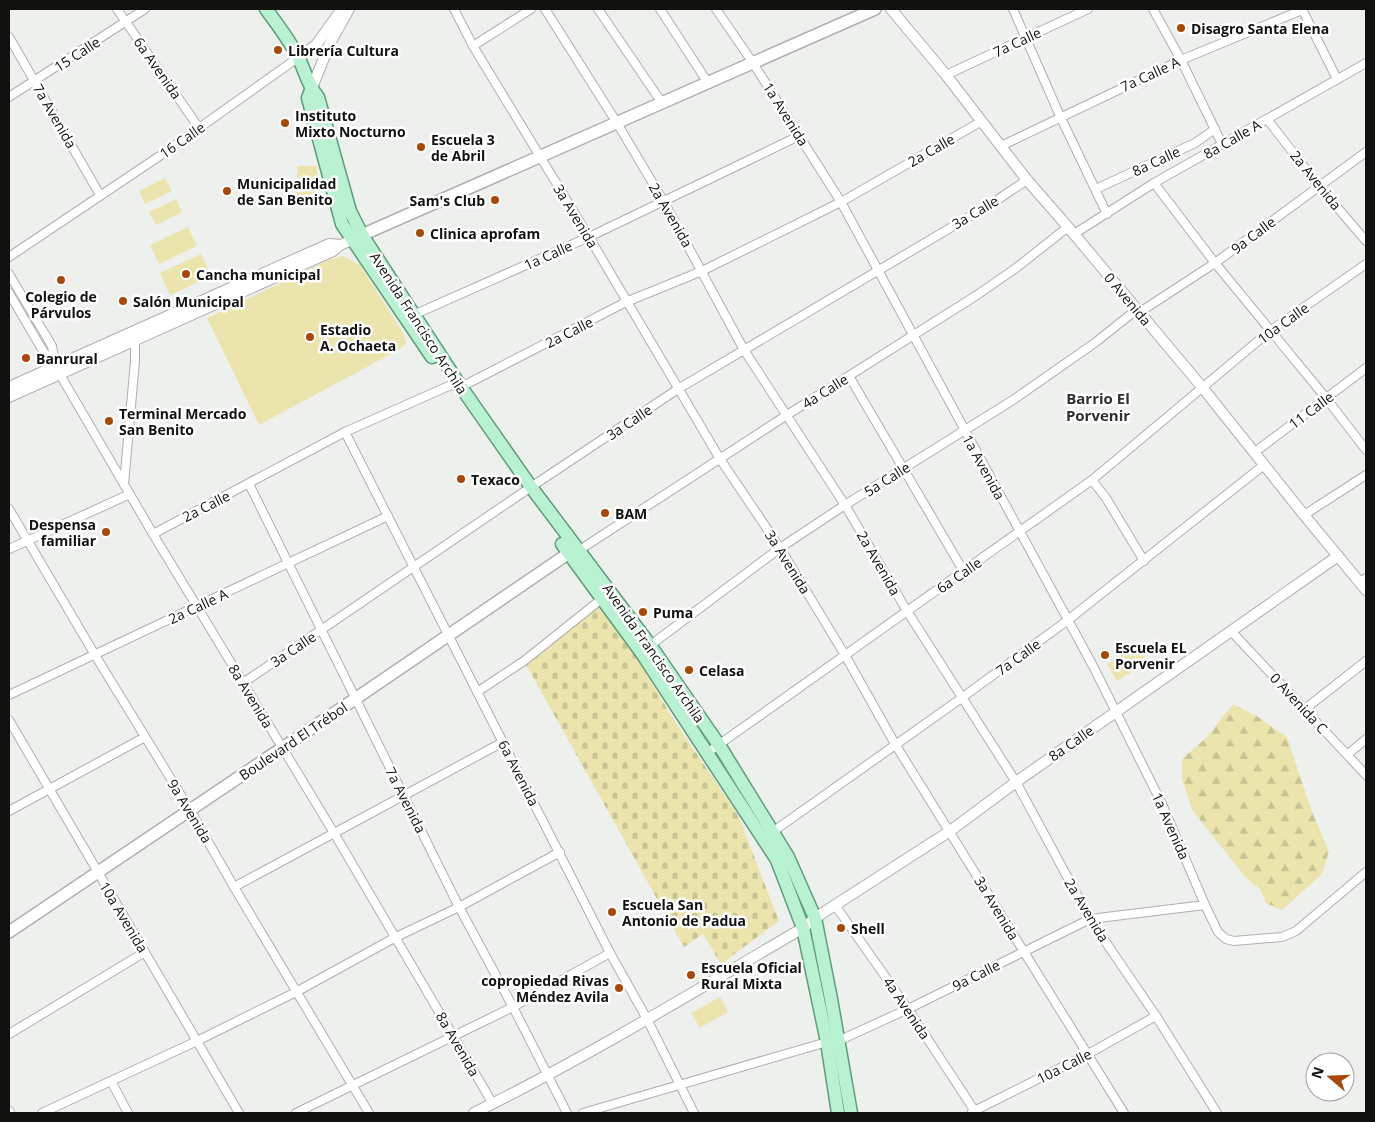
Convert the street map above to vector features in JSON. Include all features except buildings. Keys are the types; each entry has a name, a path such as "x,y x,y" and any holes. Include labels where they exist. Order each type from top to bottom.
{"main road":[{"name":"Avenida Francisco Archila","path":"266,9 299,57 311,90 308,98 338,213 351,240 409,316 573,552 719,745 768,835 804,928 851,1113"},
{"path":"351,240 875,9"},
{"name":"Boulevard El Trébol","path":"9,932 282,747 355,700 448,634 573,552"},
{"name":"Avenida Francisco Archila","path":"646,649 707,752 768,835 788,857 815,918 831,999 832,1041 838,1113"}],"street":[{"name":"6a Avenida","path":"117,9 199,128"},
{"name":"15 Calle","path":"9,98 145,9"},
{"name":"16 Calle","path":"9,256 199,128 316,45 342,9"},
{"path":"311,90 330,44 350,9"},
{"name":"3a Avenida","path":"454,9 473,46 589,237 720,459 780,548 846,655 895,744 1124,1113"},
{"path":"473,46 531,9"},
{"name":"2a Avenida","path":"545,9 617,122 664,202 744,350 845,505 907,611 1016,782 1090,919 1156,1016 1217,1113"},
{"path":"598,9 662,103"},
{"path":"660,9 708,83"},
{"name":"1a Avenida","path":"716,9 753,62 841,202 878,270 1116,712 1162,804 1218,932 1226,939 1234,941 1282,937 1296,931 1366,872"},
{"name":"0 Avenida","path":"891,9 946,75 1027,180 1202,387 1338,556 1364,583"},
{"path":"1014,9 1060,116 1107,214"},
{"name":"7a Calle","path":"946,75 1088,9"},
{"path":"1153,9 1181,60 1222,144"},
{"path":"1302,9 1337,79"},
{"name":"7a Calle A","path":"1000,146 1181,60 1302,9"},
{"name":"7a Avenida","path":"9,37 100,195"},
{"name":"8a Calle A","path":"1071,230 1107,214 1154,183 1366,63"},
{"name":"2a Avenida","path":"1267,119 1319,186 1366,241"},
{"name":"2a Calle","path":"153,534 345,432 456,386 626,302 702,270 841,202 982,121"},
{"name":"8a Calle","path":"1096,189 1195,143 1215,129"},
{"name":"1a Calle","path":"409,316 589,237 799,136"},
{"name":"9a Calle","path":"1136,310 1143,310 1215,263 1366,152"},
{"name":"3a Calle","path":"243,683 528,488 678,389 1027,180"},
{"path":"1154,183 1215,263 1326,398 1366,450"},
{"name":"4a Calle","path":"573,552 977,295 1071,230"},
{"path":"9,387 135,340 333,251 351,240"},
{"path":"9,397 57,370 330,244 351,240"},
{"name":"10a Calle","path":"1202,387 1270,331 1366,264"},
{"name":"8a Avenida","path":"9,274 52,346 57,370"},
{"name":"8a Avenida","path":"9,293 334,833 493,1104"},
{"name":"5a Calle","path":"646,649 780,548 1013,400 1136,310"},
{"path":"124,484 135,360 135,340"},
{"name":"11 Calle","path":"1255,452 1366,368"},
{"path":"849,376 964,572"},
{"name":"6a Calle","path":"707,752 1092,480 1202,387"},
{"name":"6a Avenida","path":"345,432 610,953 647,1019 694,1113"},
{"name":"7a Calle","path":"768,835 1068,620 1264,465"},
{"path":"1304,515 1366,475"},
{"path":"1092,480 1106,498 1144,561"},
{"name":"7a Avenida","path":"250,484 355,700 459,907 568,1113"},
{"path":"9,549 130,494"},
{"name":"9a Avenida","path":"9,509 369,1113"},
{"name":"2a Calle A","path":"9,696 388,516"},
{"name":"8a Calle","path":"474,1113 647,1019 804,928 815,918 950,831 1016,782 1338,556"},
{"path":"478,692 524,661 607,595"},
{"name":"0 Avenida C","path":"1231,631 1366,775"},
{"path":"1305,709 1366,661"},
{"name":"10a Avenida","path":"9,720 239,1113"},
{"path":"9,811 146,737"},
{"path":"1348,754 1366,739"},
{"path":"234,887 503,742"},
{"path":"42,1113 198,1041 296,992 396,937 459,907 560,852"},
{"name":"4a Avenida","path":"835,905 908,1009 974,1113"},
{"name":"9a Calle","path":"583,1113 832,1041 908,1009 1090,919 1205,905"},
{"path":"9,1034 145,952"},
{"path":"296,1113 513,1007 610,953"},
{"name":"10a Calle","path":"974,1113 1088,1054 1156,1016"},
{"path":"111,1081 128,1113"}],"green space":[{"path":"297,166 317,166 317,198 297,198"},
{"path":"165,178 172,191 145,204 139,191"},
{"path":"176,199 182,212 156,225 149,212"},
{"path":"188,227 197,246 159,264 150,245"},
{"name":"Cancha municipal","path":"201,254 211,276 170,295 160,273"},
{"name":"Estadio A. Ochaeta","path":"343,256 360,265 402,331 406,343 400,349 259,425 207,318 329,260"},
{"path":"602,599 672,717 738,815 779,921 721,964 703,934 684,947 524,661"},
{"path":"1137,646 1147,662 1117,681 1107,664"},
{"path":"1233,704 1258,717 1287,737 1312,812 1329,851 1322,874 1282,910 1266,903 1260,889 1246,878 1193,811 1182,780 1182,759 1206,738"},
{"path":"720,997 728,1012 700,1028 691,1013"}],"place":[{"name":"Disagro Santa Elena","path":"1181,28"},
{"name":"Librería Cultura","path":"278,50"},
{"name":"Instituto Mixto Nocturno","path":"285,123"},
{"name":"Escuela 3 de Abril","path":"421,147"},
{"name":"Municipalidad de San Benito","path":"227,191"},
{"name":"Sam's Club","path":"495,200"},
{"name":"Clinica aprofam","path":"420,233"},
{"name":"Cancha municipal","path":"186,274"},
{"name":"Colegio de Párvulos","path":"61,280"},
{"name":"Salón Municipal","path":"123,301"},
{"name":"Estadio A. Ochaeta","path":"310,337"},
{"name":"Banrural","path":"26,358"},
{"name":"Terminal Mercado San Benito","path":"109,421"},
{"name":"Texaco","path":"461,479"},
{"name":"BAM","path":"605,513"},
{"name":"Despensa familiar","path":"106,532"},
{"name":"Puma","path":"643,612"},
{"name":"Escuela EL Porvenir","path":"1105,655"},
{"name":"Celasa","path":"689,670"},
{"name":"Escuela San Antonio de Padua","path":"612,912"},
{"name":"Shell","path":"841,928"},
{"name":"Escuela Oficial Rural Mixta","path":"691,975"},
{"name":"copropiedad Rivas Méndez Avila","path":"619,988"}],"district":[{"name":"Barrio El Porvenir","path":"1098,406"}]}
